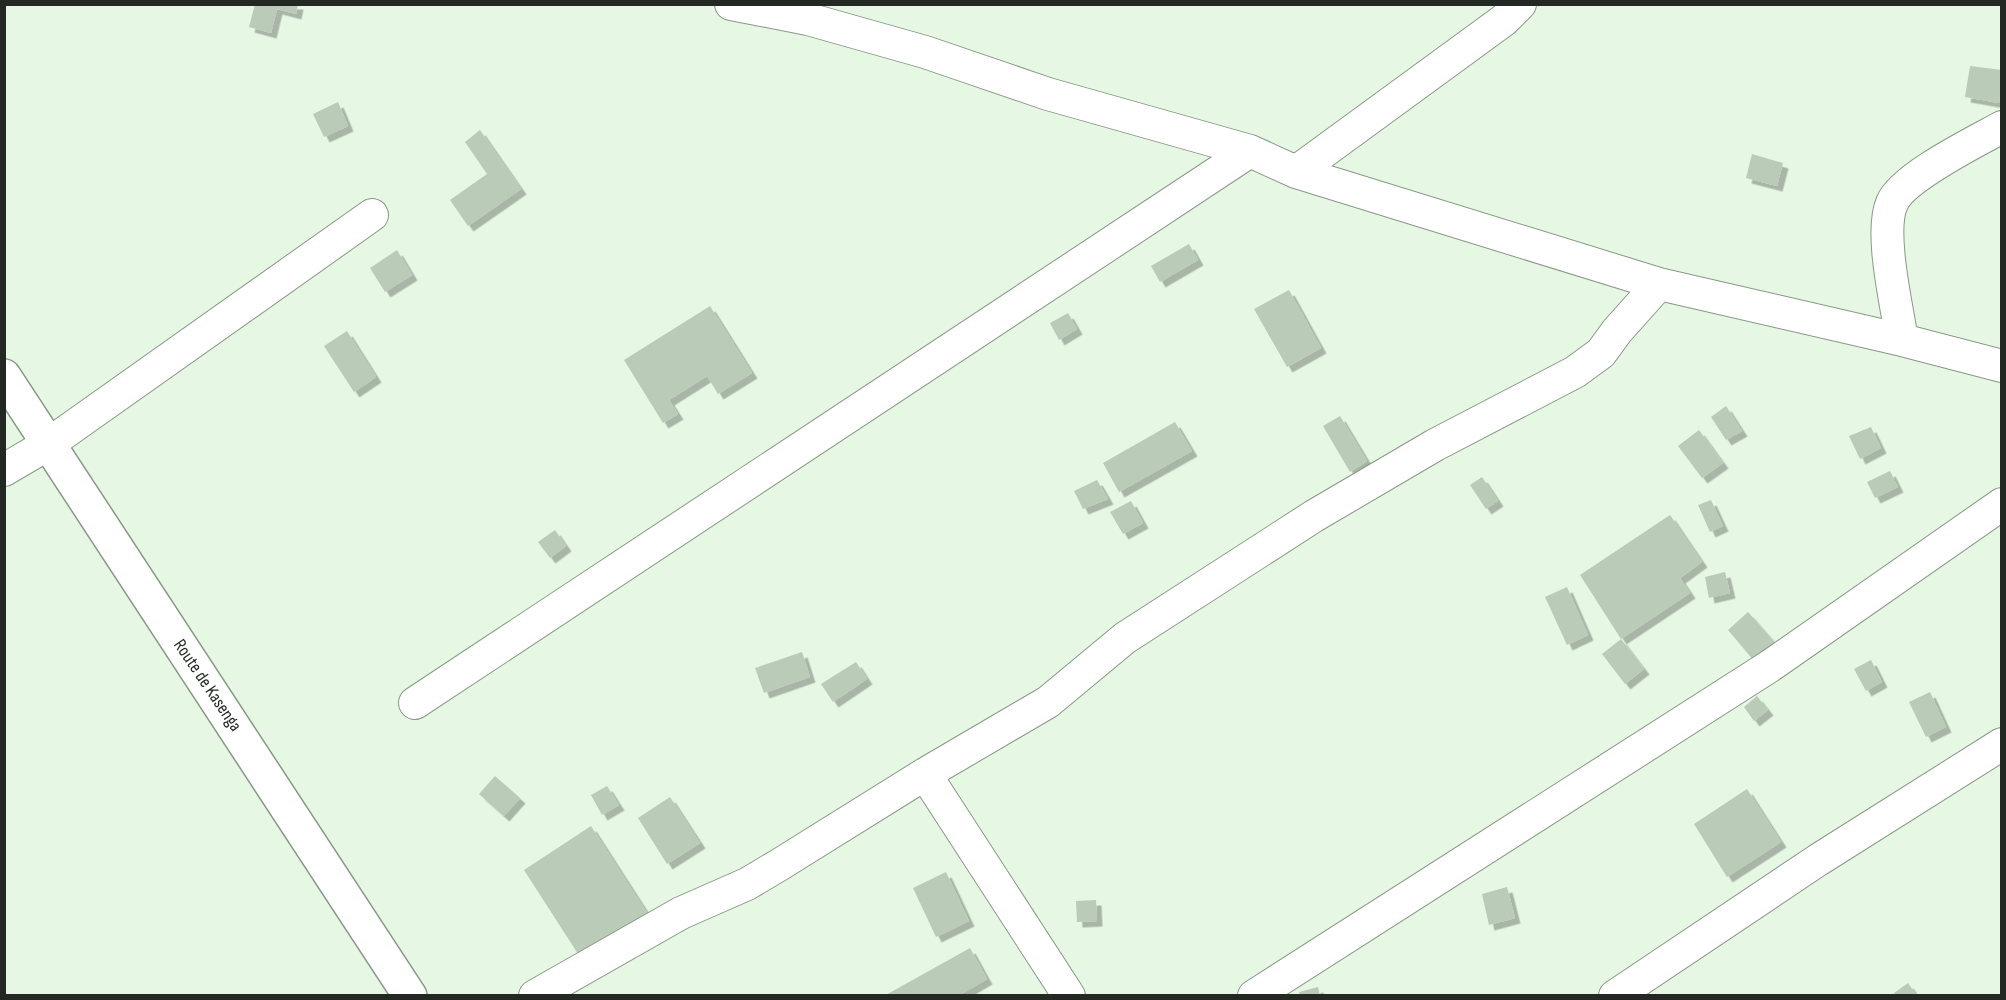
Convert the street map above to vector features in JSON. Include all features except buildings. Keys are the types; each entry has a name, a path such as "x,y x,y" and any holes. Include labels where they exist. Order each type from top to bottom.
{"highway":[{"name":"Route de Kasenga","path":"4,376 410,996"}],"street":[{"path":"731,4 815,12 1048,94 1250,151 1296,172 1659,284 1902,340 2001,366"},
{"path":"1296,172 1504,20 1520,4"},
{"path":"1902,340 1887,238 1886,220 1892,202 1916,177 2001,127"},
{"path":"416,703 1250,151"},
{"path":"4,470 50,443 372,215"},
{"path":"535,996 681,913 755,879 925,774 1048,702 1125,638 1314,516 1435,445 1575,372 1601,353 1617,331 1659,284"},
{"path":"1254,996 1770,666 2001,504"},
{"path":"1615,996 1818,860 2001,744"},
{"path":"925,774 1069,996"}]}
